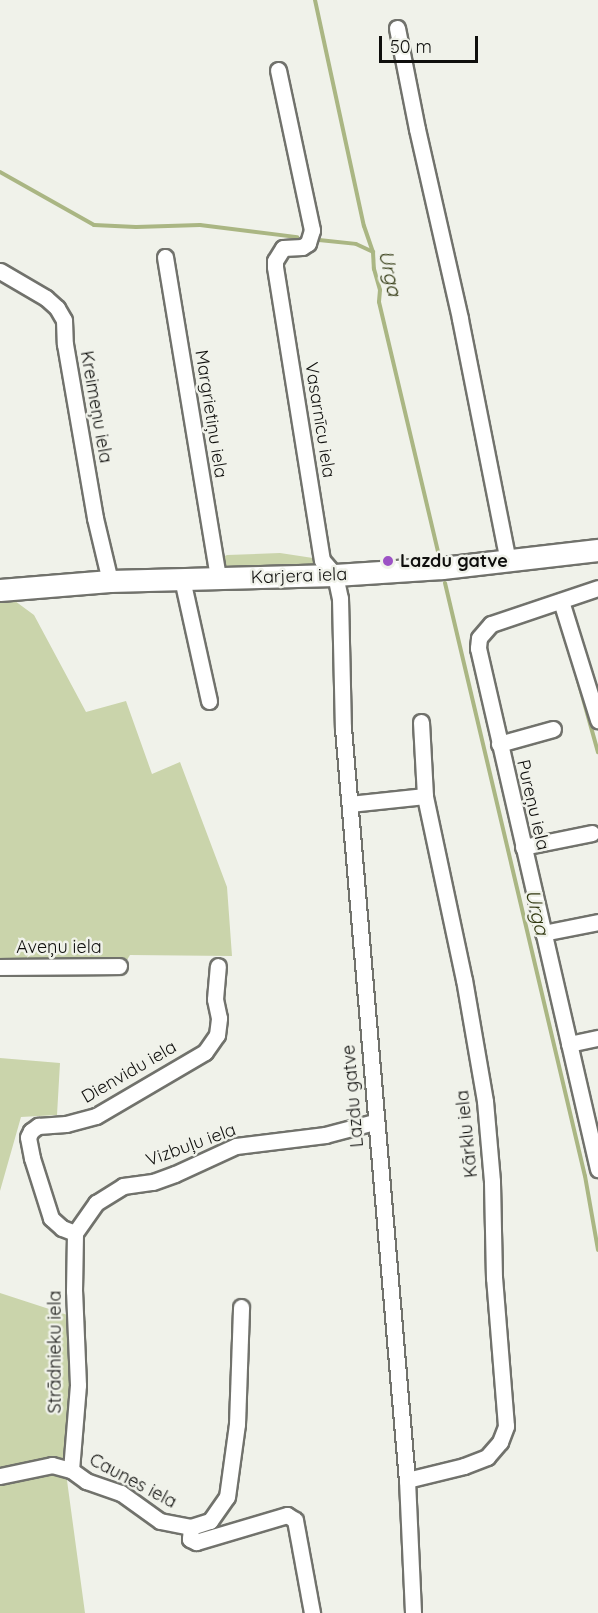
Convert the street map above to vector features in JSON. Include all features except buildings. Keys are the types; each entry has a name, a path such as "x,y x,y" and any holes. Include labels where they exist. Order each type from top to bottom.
{"street":[{"path":"397,28 417,129 460,319 508,562"},
{"name":"Vasarnīcu iela","path":"278,70 312,230 308,243 302,247 283,248 275,261 275,267 322,560 335,575"},
{"name":"Margrietiņu iela","path":"165,257 218,578"},
{"name":"Kreimeņu iela","path":"0,271 46,298 57,308 64,320 65,344 95,518 110,581"},
{"name":"Karjera iela","path":"0,590 110,581 335,575 508,562 598,550"},
{"name":"Lazdu gatve","path":"335,575 340,598 343,728 374,1122 407,1480 413,1613"},
{"path":"182,579 209,701"},
{"path":"598,588 561,601 598,720"},
{"name":"Pureņu iela","path":"561,601 491,624 479,638 480,659 569,1044 593,1128 598,1169"},
{"name":"Kārklu iela","path":"407,1480 464,1466 487,1457 500,1442 506,1426 494,1278 492,1181 485,1101 464,980 425,796 421,722"},
{"path":"499,744 552,729"},
{"path":"350,804 425,796"},
{"path":"523,847 592,833"},
{"path":"543,933 598,922"},
{"name":"Aveņu iela","path":"0,967 119,966"},
{"name":"Dienvidu iela","path":"75,1233 62,1228 51,1218 32,1158 28,1137 38,1126 66,1124 96,1116 205,1052 218,1035 219,1018 215,999 218,966"},
{"path":"569,1044 598,1038"},
{"name":"Vizbuļu iela","path":"75,1233 96,1203 123,1186 175,1174 236,1146 325,1135 374,1122"},
{"name":"Strādnieku iela","path":"71,1470 78,1385 74,1291 75,1233"},
{"name":"Caunes iela","path":"0,1476 52,1465 71,1470 86,1481 135,1501 160,1521 191,1527 210,1521 227,1497 237,1424 241,1307"},
{"path":"191,1527 190,1539 196,1542 287,1515 296,1521 312,1613"}],"green space":[{"path":"280,553 313,558 318,562 318,567 224,571 221,558 227,555"},
{"path":"0,590 34,615 86,712 126,701 152,774 180,762 227,887 232,956 130,955 119,973 0,972"},
{"path":"0,1058 60,1063 57,1115 21,1117 0,1191"},
{"path":"0,1293 86,1321 85,1388 66,1473 85,1613 0,1613"}],"waterway":[{"name":"Urga","path":"315,0 364,226 373,252 374,269 380,290 379,302 438,552"},
{"path":"0,172 94,225 136,227 200,225 297,237"},
{"path":"319,240 356,244 373,252"},
{"name":"Urga","path":"445,583 585,1176 598,1250"},
{"path":"577,677 598,752"}],"place":[{"name":"Lazdu gatve","path":"388,561"}]}
